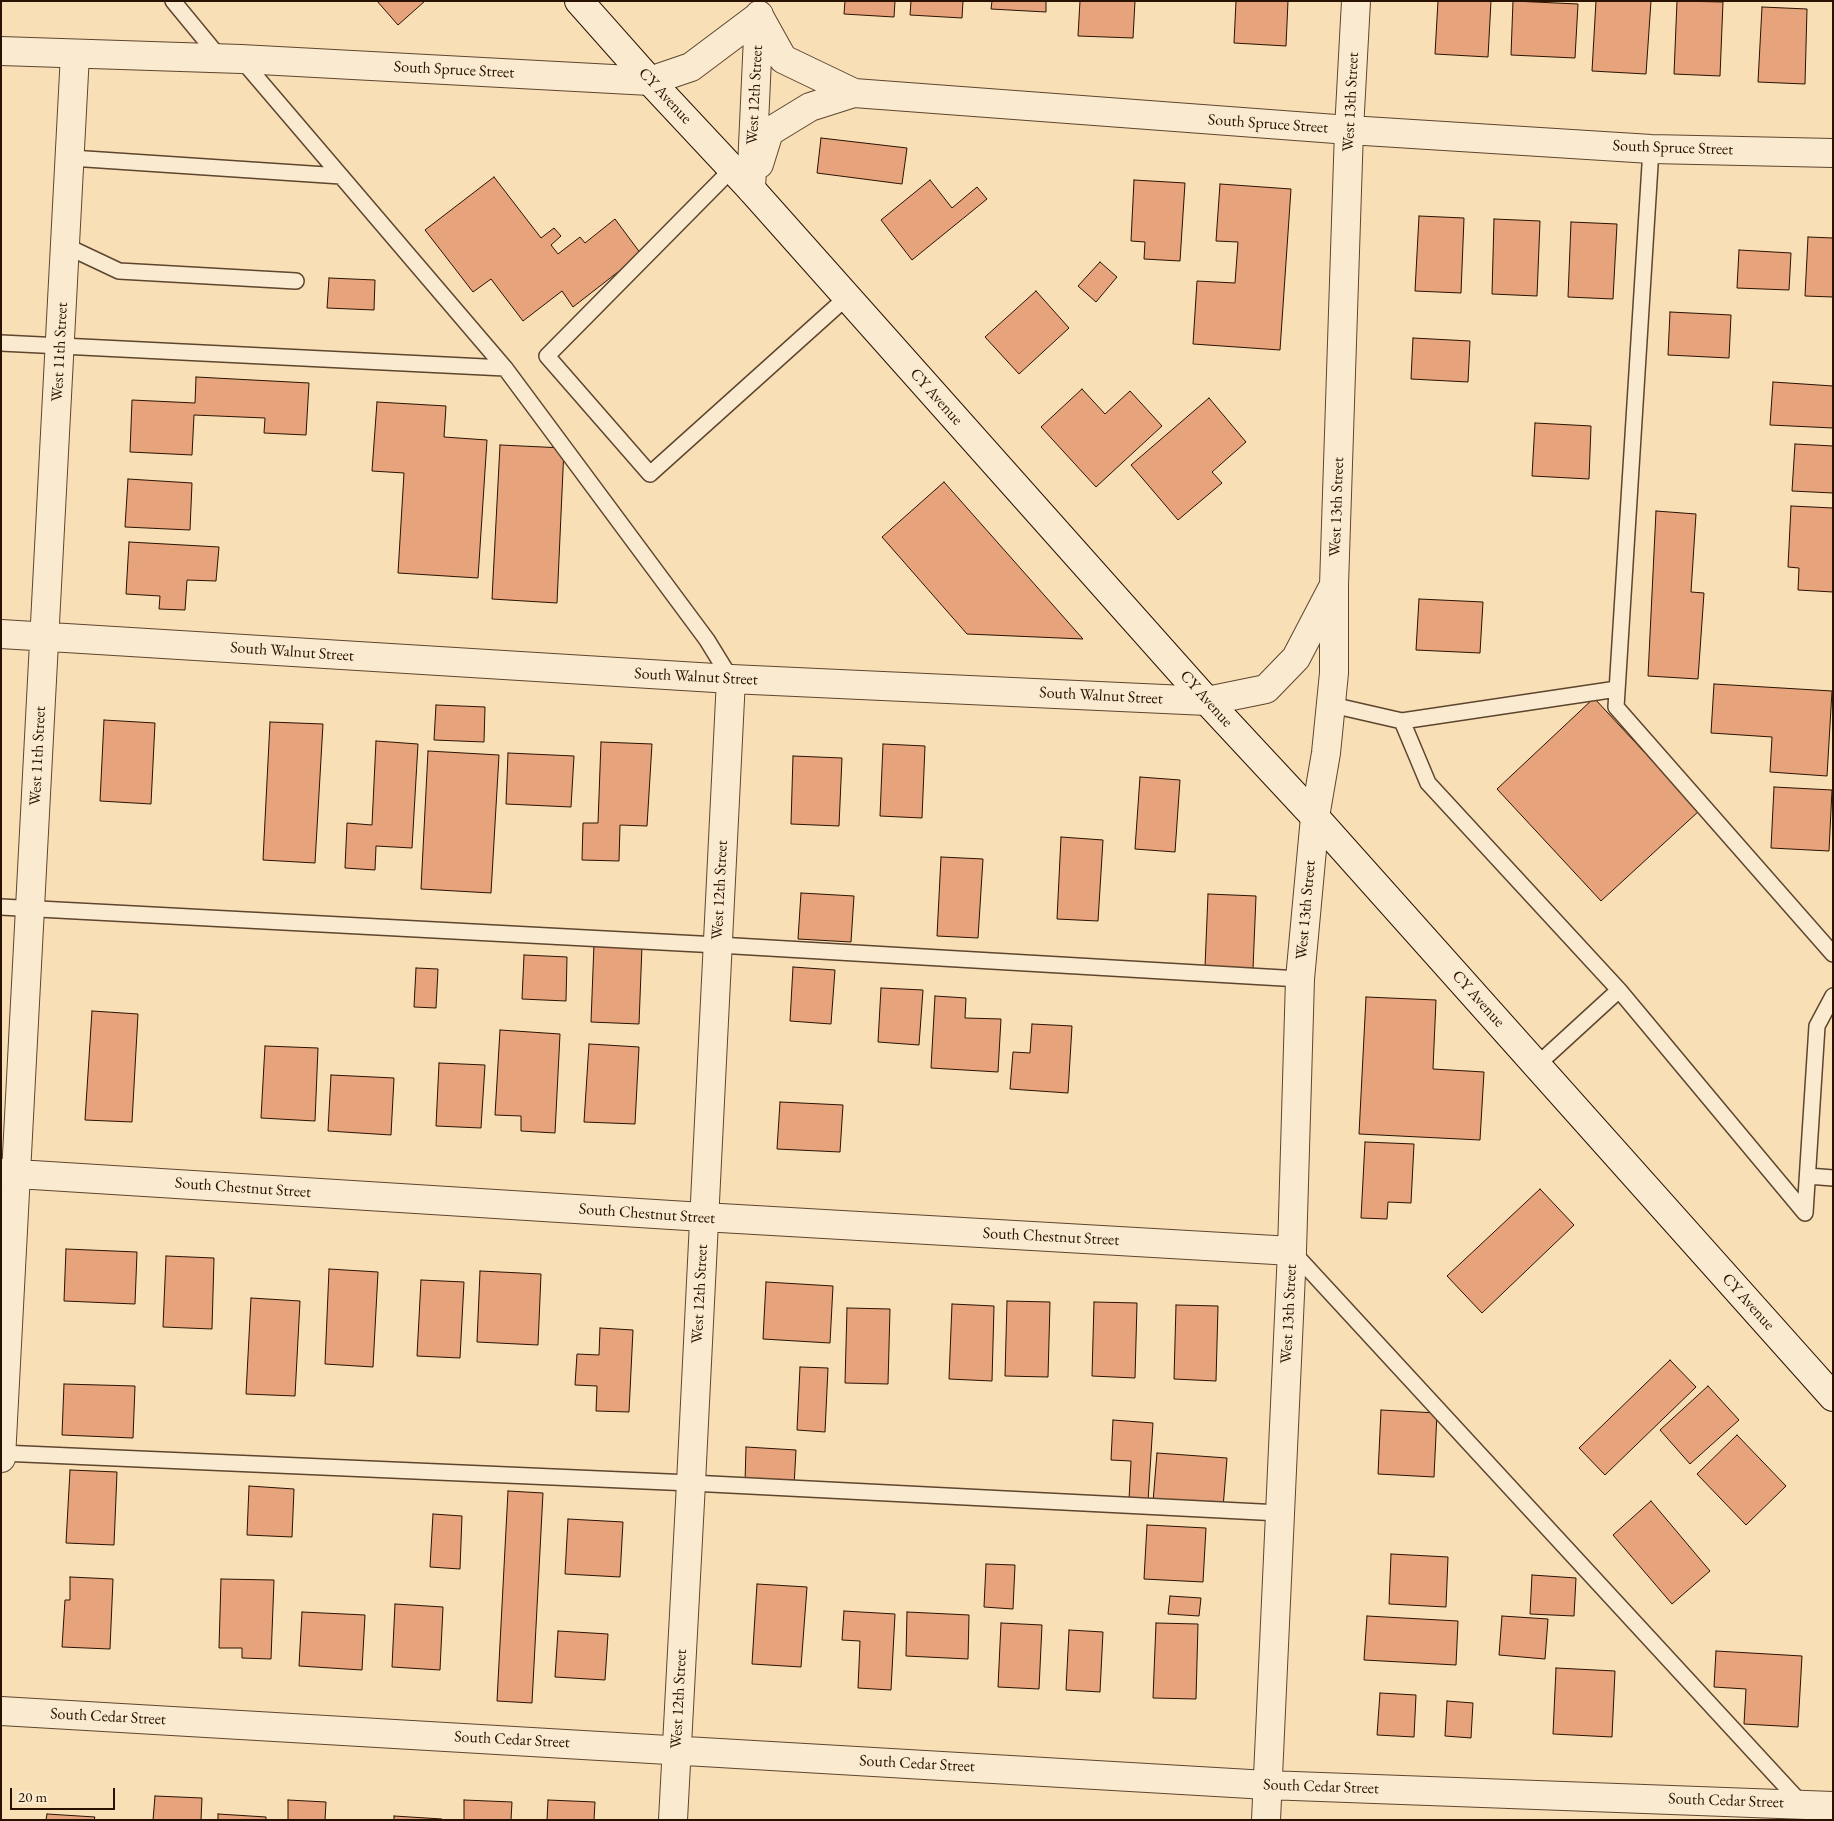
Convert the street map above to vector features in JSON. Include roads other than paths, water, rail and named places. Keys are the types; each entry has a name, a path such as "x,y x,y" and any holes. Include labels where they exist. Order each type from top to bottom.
{"street":[{"name":"CY Avenue","path":"579,1 650,81 751,189 1207,701 1315,817 1833,1398"},
{"name":"West 13th Street","path":"1266,1820 1292,1251 1300,978 1315,817 1326,753 1334,672 1334,585 1349,130 1356,1"},
{"name":"South Spruce Street","path":"1,51 230,59 650,81 691,67 760,8 783,59 854,93"},
{"name":"West 12th Street","path":"751,189 760,8"},
{"name":"West 11th Street","path":"1,1458 9,1173 30,908 75,54"},
{"name":"South Spruce Street","path":"751,189 769,132 810,106 854,93 1349,130 1650,149 1833,153"},
{"name":"South Walnut Street","path":"1,634 731,679 1207,701 1266,689 1296,658 1334,585"},
{"name":"West 12th Street","path":"673,1820 731,679"},
{"name":"South Chestnut Street","path":"9,1173 703,1217 1292,1251"},
{"name":"South Cedar Street","path":"1,1711 1267,1785 1833,1806"}],"lane":[{"path":"173,1 341,176 506,368 707,640 731,679"},
{"path":"1650,149 1616,707 1833,954"},
{"path":"70,158 341,176"},
{"path":"732,169 547,356 650,474 847,297"},
{"path":"66,246 119,271 296,281"},
{"path":"1,343 506,368"},
{"path":"1332,705 1402,721 1617,689"},
{"path":"1402,721 1428,783 1619,990 1805,1213 1817,1026 1833,996"},
{"path":"1,907 1300,978"},
{"path":"1537,1065 1619,990"},
{"path":"1808,1176 1833,1178"},
{"path":"1292,1251 1802,1804"},
{"path":"1,1453 691,1482 1280,1512"}]}
